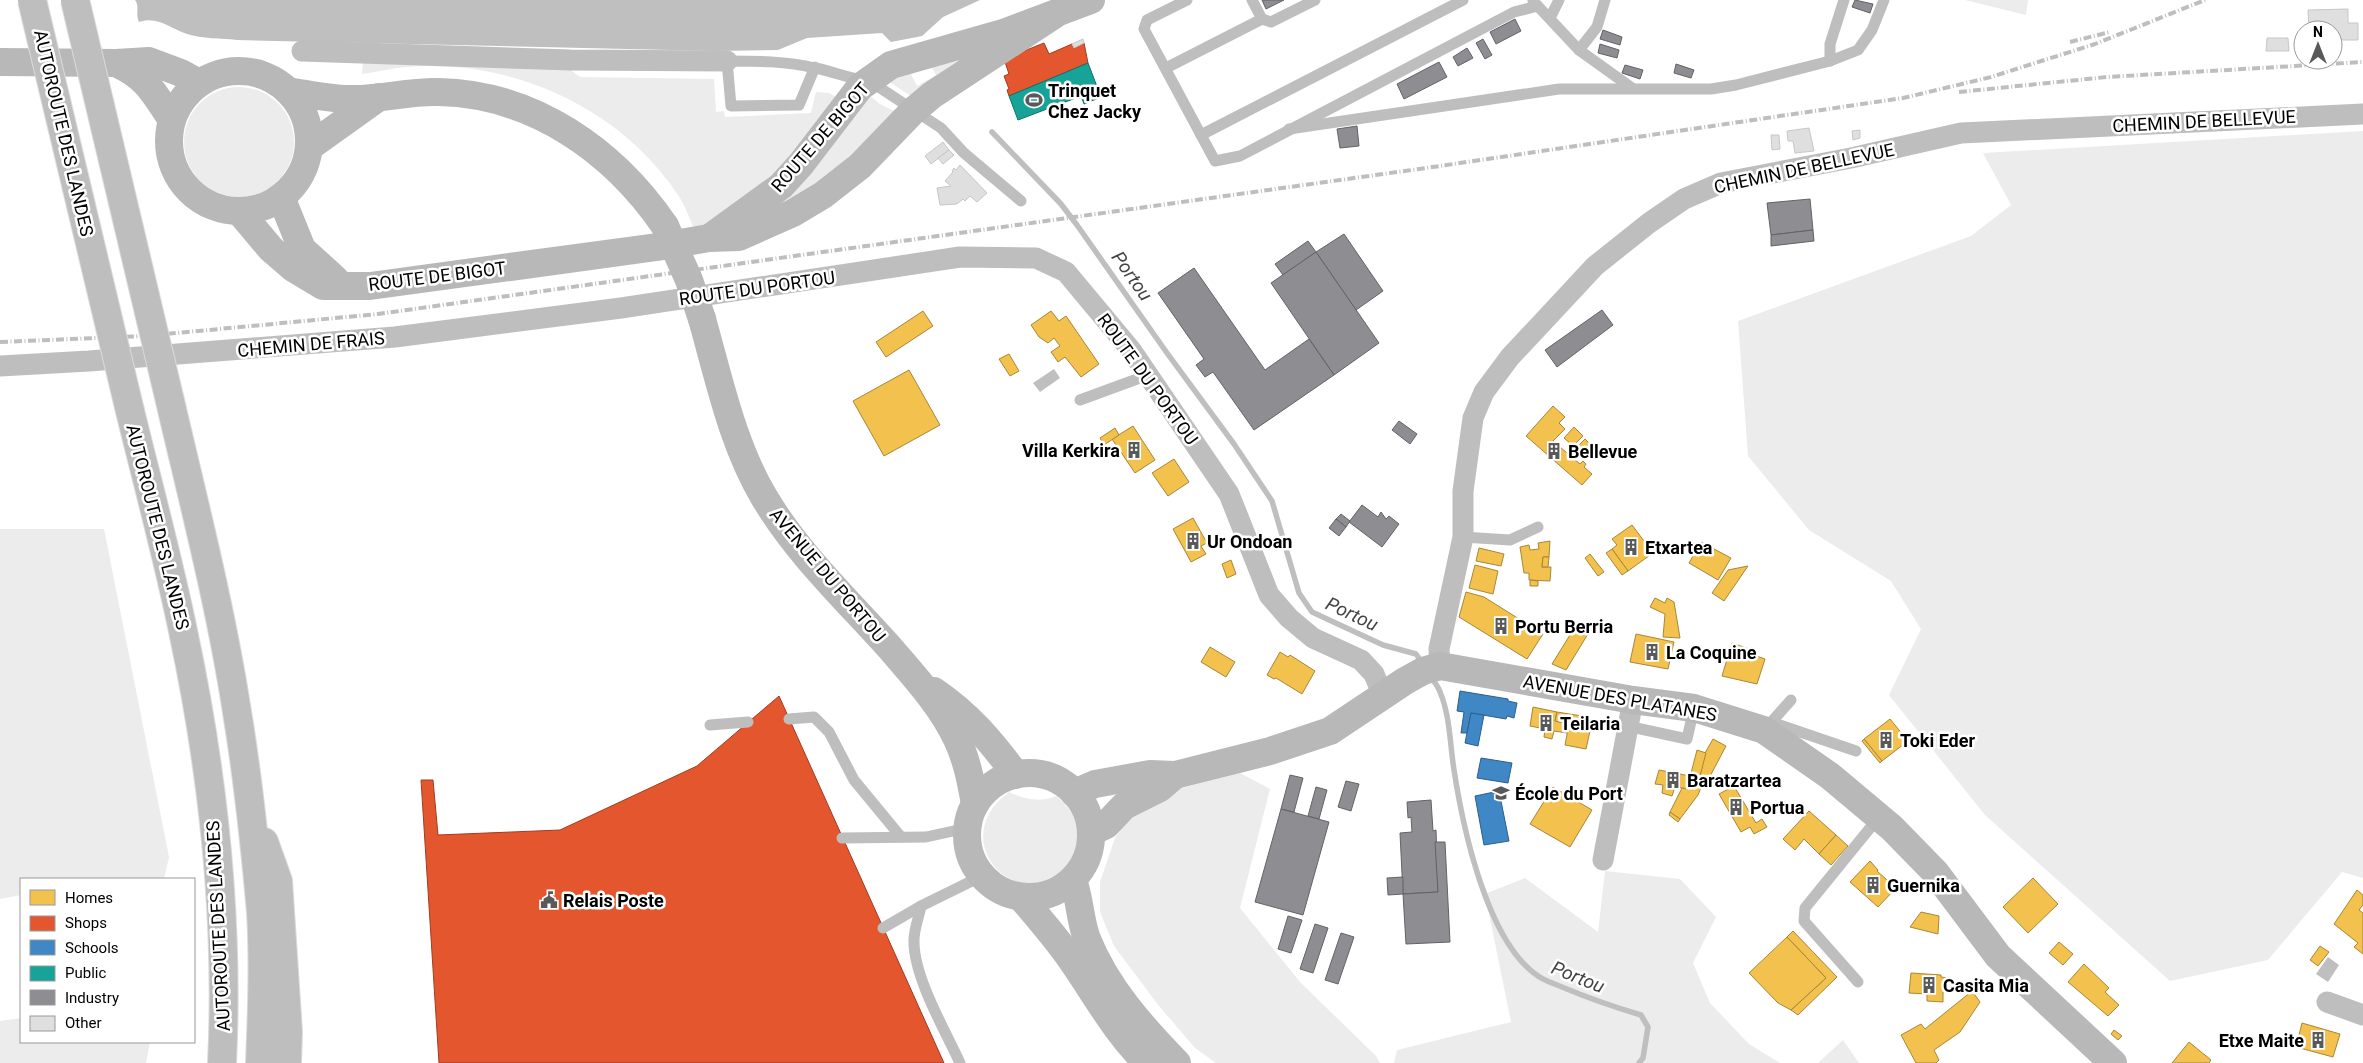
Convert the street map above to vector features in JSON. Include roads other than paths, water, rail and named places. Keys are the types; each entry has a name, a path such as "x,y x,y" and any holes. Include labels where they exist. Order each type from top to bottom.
{"highway":[{"name":"AUTOROUTE DES LANDES","path":"32,0 182,624 208,775 216,843 223,967 222,1063"},
{"path":"75,0 220,620 237,711 251,807 261,914 260,1063"},
{"path":"251,807 278,881 288,1032 287,1063"}],"main road":[{"name":"ROUTE DE BIGOT","path":"709,238 781,186 801,164 846,103 868,80 891,65 912,57 1003,33 1091,0"},
{"name":"ROUTE DE BIGOT","path":"239,211 271,249 293,268 323,286 370,286 657,247 709,238 739,237 794,213 823,195 860,166 913,111 949,83 1054,15"},
{"path":"0,62 116,63 149,61 181,73 199,83"},
{"path":"116,63 137,73 149,86 172,120"},
{"path":"235,70 255,72 273,79 288,91 301,107 308,126 309,147 305,166 295,183 281,197 261,208 239,211 217,208 198,198 182,182 172,163 168,142 172,120 178,106 187,93 199,83 216,74 235,70"},
{"name":"AVENUE DU PORTOU","path":"288,91 348,99 379,97 408,92 441,92 475,96 528,110 585,141 609,160 631,182 665,226 689,280 735,433 764,496 784,527 919,681 956,739 970,777 971,816"},
{"path":"309,147 379,97"},
{"name":"ROUTE DE BIGOT","path":"281,197 302,249 344,286"},
{"path":"1074,793 1096,784 1150,774 1175,775 1270,751 1330,731 1414,676 1440,666"},
{"name":"AVENUE DES PLATANES","path":"1440,666 1633,700 1694,708 1768,726 1879,817 1935,872 1998,956 2113,1063"},
{"name":"AVENUE DU PORTOU","path":"919,681 958,708 996,748 1016,775"},
{"path":"1032,773 1048,776 1062,783 1074,793 1083,804 1091,832 1090,849 1083,866 1073,880 1049,894 1021,897 1006,893 993,886 982,876 972,861 967,845 971,816 993,786 1016,775 1032,773"},
{"path":"1091,832 1106,825 1124,806 1160,788 1175,775"},
{"path":"1073,880 1079,897 1086,938 1105,976 1148,1032 1177,1063"},
{"path":"1021,897 1066,952 1110,1021 1147,1063"}],"street":[{"path":"302,52 578,60 726,61"},
{"name":"CHEMIN DE BELLEVUE","path":"1440,666 1439,649 1463,537 1463,491 1473,418 1484,392 1510,357 1595,266 1649,223 1684,199 1721,183 1851,158 1961,133 2363,114"},
{"name":"ROUTE DU PORTOU","path":"621,308 960,257 1036,258 1066,272 1131,350 1229,494 1269,595 1289,618 1313,638 1361,660 1374,674 1383,696"},
{"name":"CHEMIN DE FRAIS","path":"0,366 118,359 395,337 621,308"},
{"path":"1603,860 1633,700"},
{"path":"2327,1002 2363,1015"}],"lane":[{"path":"1187,0 1147,20 1144,29 1215,160 1240,156 1514,12 1535,3 1579,50 1632,88"},
{"path":"1252,0 1262,18 1271,22 1315,0"},
{"path":"1201,135 1463,0"},
{"path":"1550,18 1559,0"},
{"path":"1579,50 1597,27 1605,0"},
{"path":"1830,61 1830,44 1844,0"},
{"path":"1289,129 1559,89 1711,89 1736,85 1830,61 1858,50 1872,30 1884,0"},
{"path":"1166,68 1262,18"},
{"path":"815,67 799,105 731,106 726,61 780,61 815,67 858,80 868,80 941,128 964,153 1020,202"},
{"path":"1080,400 1148,375"},
{"path":"1463,537 1510,540 1538,527"},
{"path":"1792,700 1768,726 1856,752"},
{"path":"1627,726 1686,739 1694,708"},
{"path":"789,719 814,717 829,732 854,780 901,837"},
{"path":"710,725 748,722"},
{"path":"842,838 926,837 971,816"},
{"path":"1858,982 1804,921 1805,908 1879,817"},
{"path":"883,928 921,906 982,876"},
{"path":"921,906 914,937 914,954 920,974 960,1063"}],"waterway":[{"name":"Portou","path":"992,132 1061,204 1234,444 1272,501 1299,593 1312,612 1383,645 1416,654 1423,664"},
{"name":"Portou","path":"1430,676 1439,690 1446,710 1458,794 1471,852 1491,911 1505,938 1520,960 1541,978 1591,999 1641,1015 1648,1027 1643,1058 1639,1063"}],"railway":[{"path":"0,342 145,336 378,314 1426,168 1903,98 1991,77 2095,44 2205,0"},
{"path":"2070,42 2110,32"},
{"path":"1959,92 2107,77 2363,62"}],"place":[{"name":"Trinquet Chez Jacky","path":"1034,100"},
{"name":"Villa Kerkira","path":"1134,450"},
{"name":"Bellevue","path":"1554,451"},
{"name":"Ur Ondoan","path":"1193,541"},
{"name":"Etxartea","path":"1631,547"},
{"name":"Portu Berria","path":"1501,626"},
{"name":"La Coquine","path":"1652,652"},
{"name":"Teilaria","path":"1546,723"},
{"name":"Toki Eder","path":"1886,740"},
{"name":"Baratzartea","path":"1673,780"},
{"name":"École du Port","path":"1501,793"},
{"name":"Portua","path":"1736,807"},
{"name":"Guernika","path":"1873,885"},
{"name":"Relais Poste","path":"549,900"},
{"name":"Casita Mia","path":"1929,985"},
{"name":"Etxe Maite","path":"2318,1040"}]}
